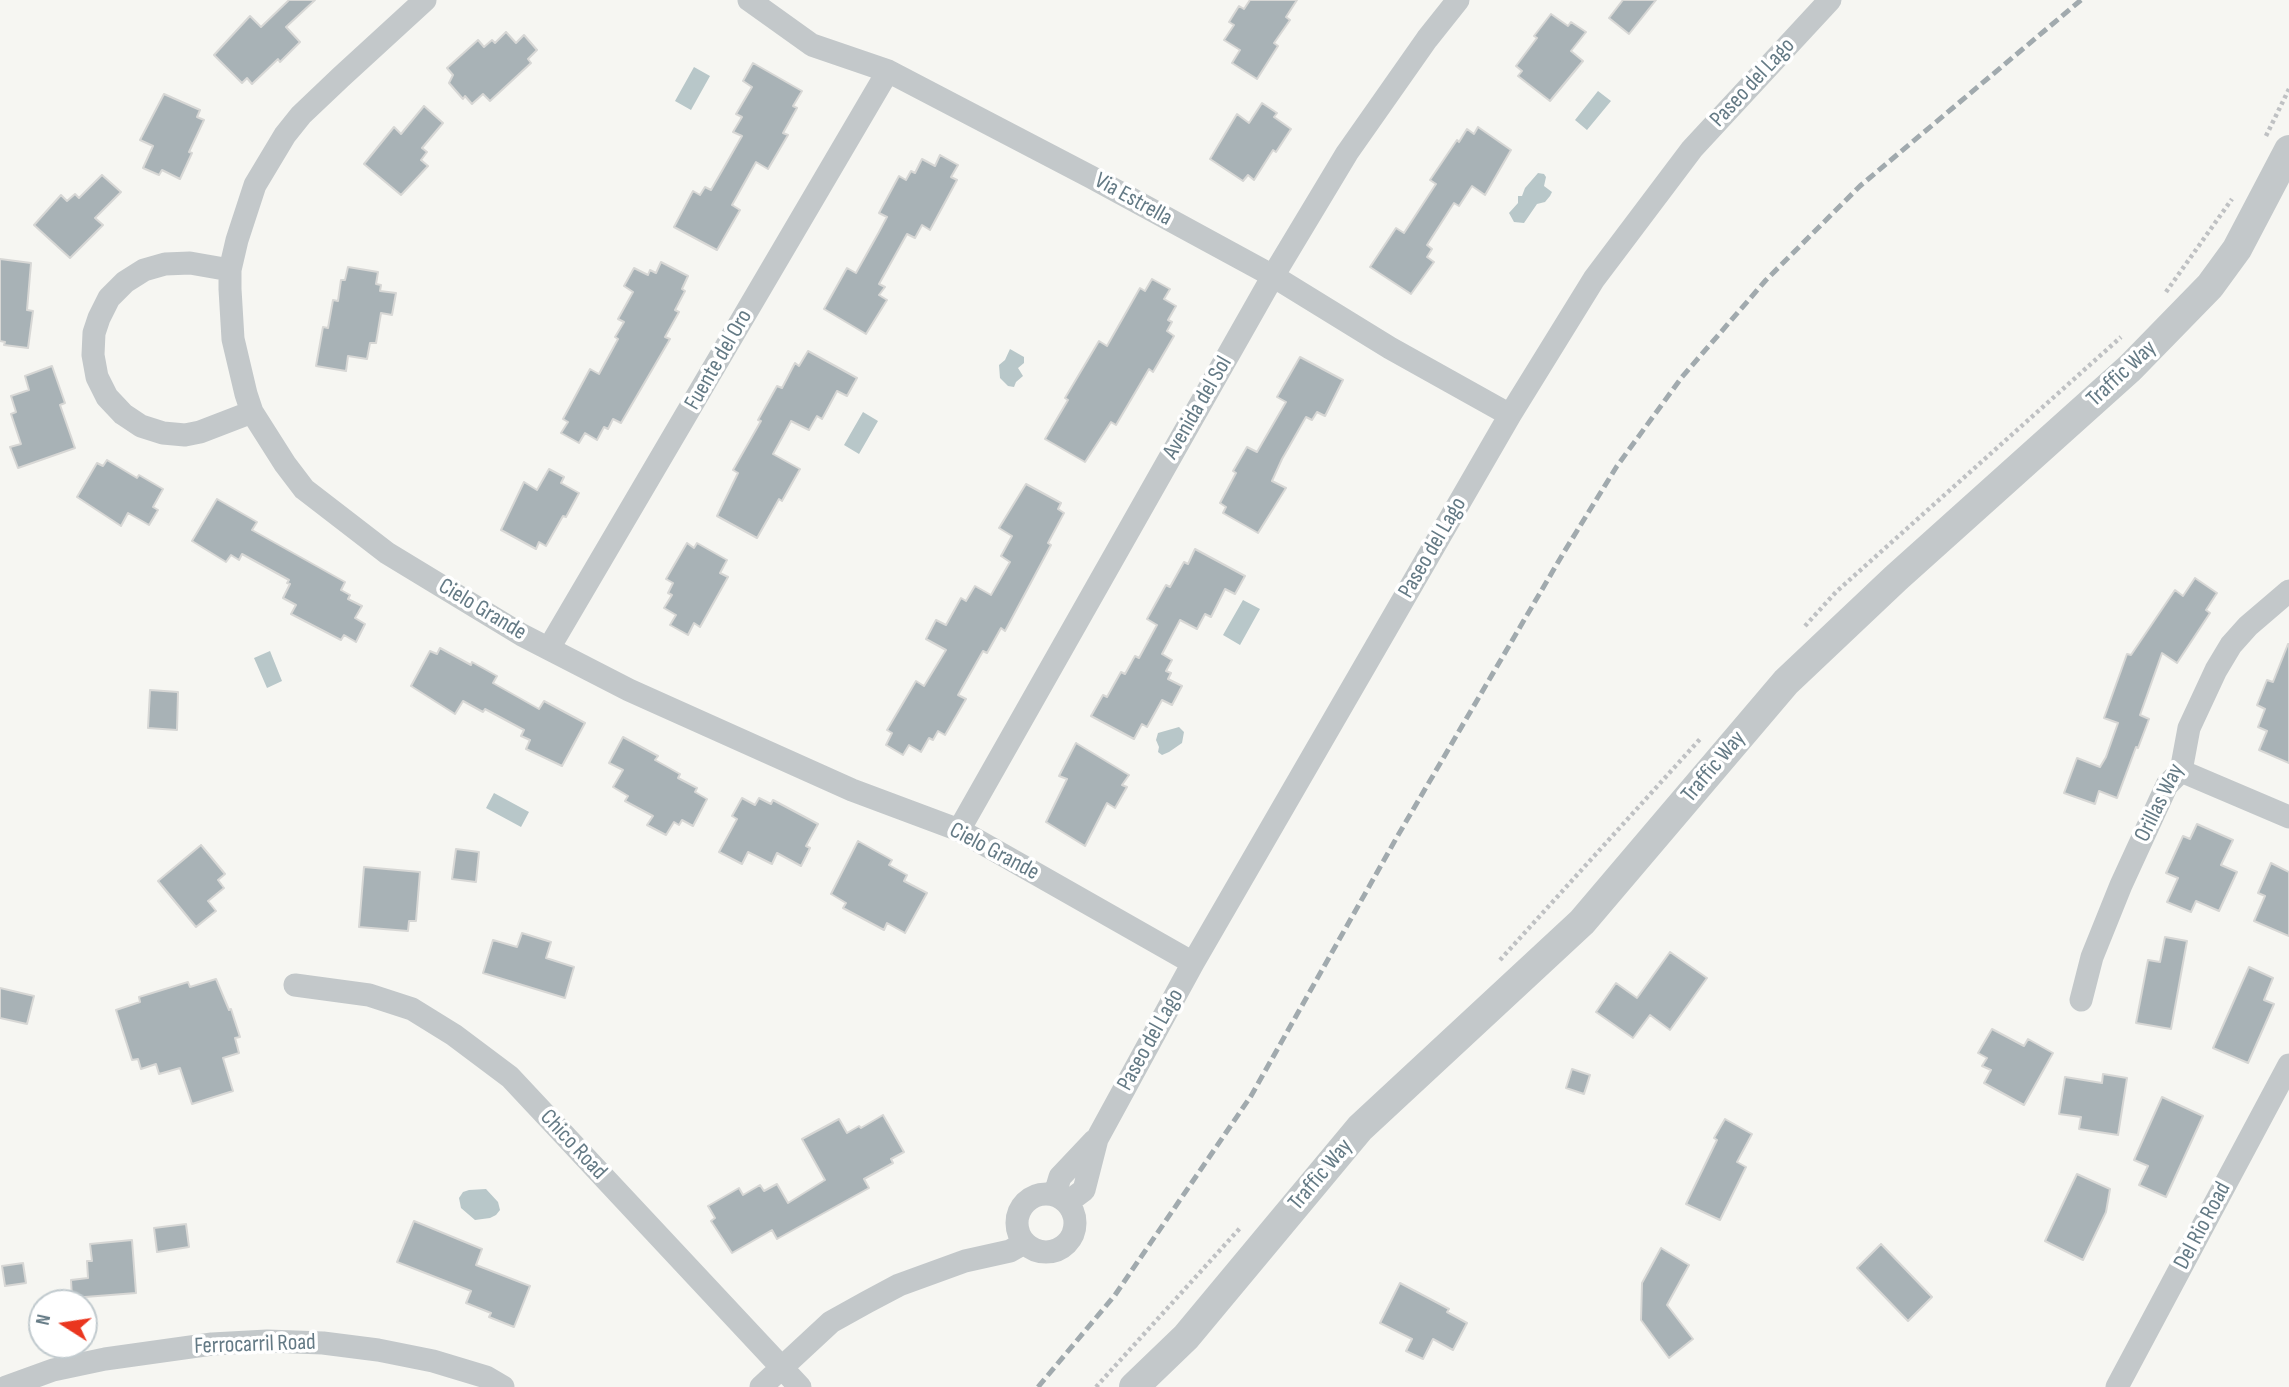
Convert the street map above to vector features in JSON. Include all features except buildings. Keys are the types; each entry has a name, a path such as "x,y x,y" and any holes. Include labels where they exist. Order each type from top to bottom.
{"street":[{"name":"Cielo Grande","path":"425,0 301,115 285,135 255,185 237,240 230,270 233,339 252,412 291,473 321,504 387,553 549,648 629,690 852,790 959,830 1193,963"},
{"name":"Via Estrella","path":"749,0 812,45 888,71 1091,177 1273,276 1390,348 1510,415"},
{"name":"Avenida del Sol","path":"959,830 1273,276 1347,153 1427,39 1458,0"},
{"name":"Paseo del Lago","path":"1061,1198 1084,1190 1097,1139 1193,963 1510,415 1594,279 1692,149 1830,0"},
{"name":"Fuente del Oro","path":"549,648 888,71"},
{"name":"Traffic Way","path":"1134,1387 1186,1337 1360,1128 1582,922 1786,682 1896,578 2130,368 2202,295 2236,249 2289,150"},
{"path":"230,270 190,263 165,264 144,270 125,282 109,298 94,333 93,355 97,377 107,397 123,414 141,426 163,433 185,435 252,412"},
{"name":"Orillas Way","path":"2081,1000 2092,957 2167,785 2181,771 2189,727 2216,670 2231,645 2248,626 2289,591"},
{"path":"2181,771 2289,817"},
{"name":"Chico Road","path":"295,985 369,995 412,1009 454,1035 510,1077 800,1387"},
{"name":"Del Rio Road","path":"2116,1387 2289,1065"},
{"path":"1035,1195 1061,1198 1075,1216 1075,1232 1067,1245 1053,1252 1038,1252 1024,1243 1016,1226 1021,1207 1035,1195"},
{"path":"761,1387 831,1322 899,1285 965,1261 1010,1251 1024,1243"},
{"name":"Ferrocarril Road","path":"6,1387 53,1370 105,1359 212,1344 267,1341 323,1343 378,1350 433,1361 486,1377 503,1387"}],"shaded area":[{"path":"694,67 710,76 691,110 675,101"},
{"path":"1598,91 1611,101 1587,130 1575,120"},
{"path":"1538,173 1544,174 1544,186 1552,192 1545,202 1537,204 1524,223 1514,222 1509,213 1518,203 1518,196 1522,196 1525,188"},
{"path":"1010,349 1024,357 1024,363 1018,368 1023,376 1014,387 1008,386 1000,378 999,365 1005,360"},
{"path":"863,412 878,421 859,454 844,445"},
{"path":"1243,600 1260,609 1240,645 1223,635"},
{"path":"270,651 282,681 267,688 254,658"},
{"path":"1179,727 1184,732 1182,743 1162,755 1158,752 1158,733"},
{"path":"494,793 529,812 521,827 486,808"},
{"path":"486,1189 498,1202 500,1210 490,1218 475,1220 461,1208 459,1198 463,1192 469,1190"}],"railway":[{"path":"1038,1387 1115,1295 1251,1096 1397,837 1564,552 1617,466 1682,377 1766,280 1860,186 2081,0"}]}
